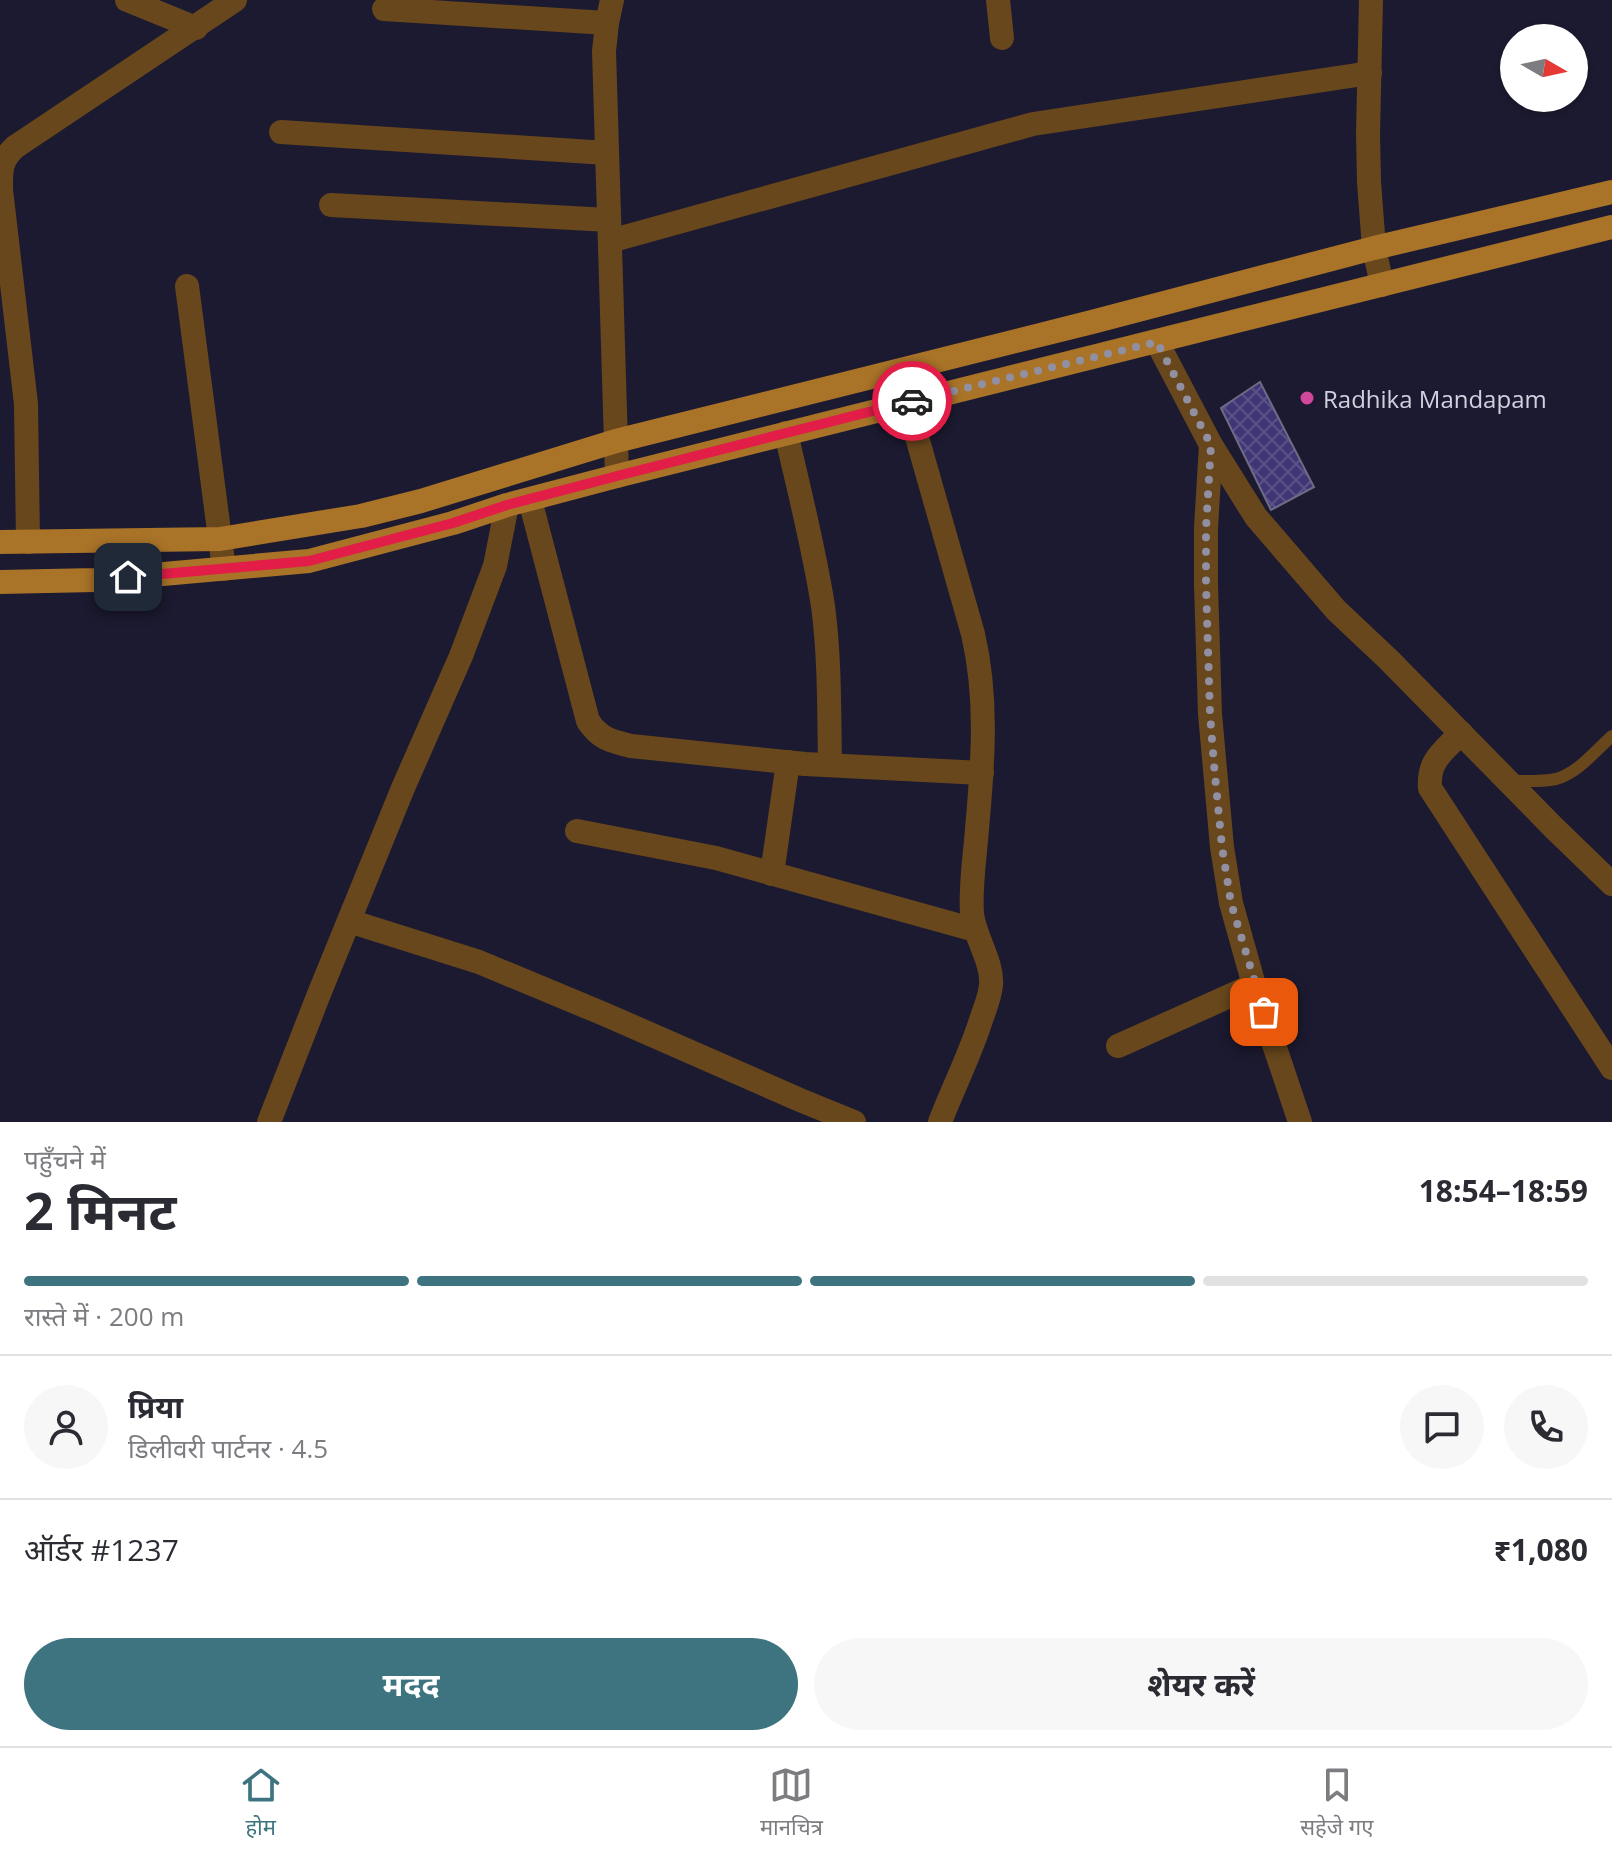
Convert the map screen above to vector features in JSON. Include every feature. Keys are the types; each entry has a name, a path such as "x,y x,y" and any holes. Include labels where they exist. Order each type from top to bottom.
{"main road":[{"path":"0,542 220,539 361,516 435,497 616,441 1374,248 1612,192"},
{"path":"0,582 96,580 309,561 617,476 1612,227"}],"street":[{"path":"127,0 196,28"},
{"path":"28,542 26,404 1,170 5,156 235,0"},
{"path":"998,0 1002,38"},
{"path":"1371,0 1368,134 1374,248 1382,285"},
{"path":"384,9 609,12 604,51 617,476"},
{"path":"331,205 609,230 1033,124 1370,73"},
{"path":"281,132 607,153"},
{"path":"187,286 224,569"},
{"path":"1157,342 1211,445 1256,517 1336,610 1612,884"},
{"path":"907,402 979,658 984,719 972,914 992,981 978,1032 940,1122"},
{"path":"786,433 823,610 829,674 830,765"},
{"path":"1211,445 1206,570 1210,714 1222,847 1231,903 1254,985 1300,1122"},
{"path":"519,502 588,721 595,732 608,740 631,746 788,762 982,773"},
{"path":"269,1122 403,788 461,656 519,502"},
{"path":"1461,733 1433,764 1429,775 1430,788 1612,1068"},
{"path":"772,874 788,762"},
{"path":"577,831 716,858 975,930"},
{"path":"349,921 479,962 854,1122"},
{"path":"1118,1046 1254,985"}],"lane":[{"path":"1509,781 1540,781 1566,775 1612,736"}],"building":[{"path":"1260,382 1314,487 1271,510 1221,408"}],"way so far":[{"path":"912,401 1157,342 1211,445 1206,585 1214,765 1231,903 1264,1012"}],"place":[{"name":"Radhika Mandapam","path":"1307,398"}],"route":[{"path":"128,577 309,561 453,523 507,505 912,401"}]}
